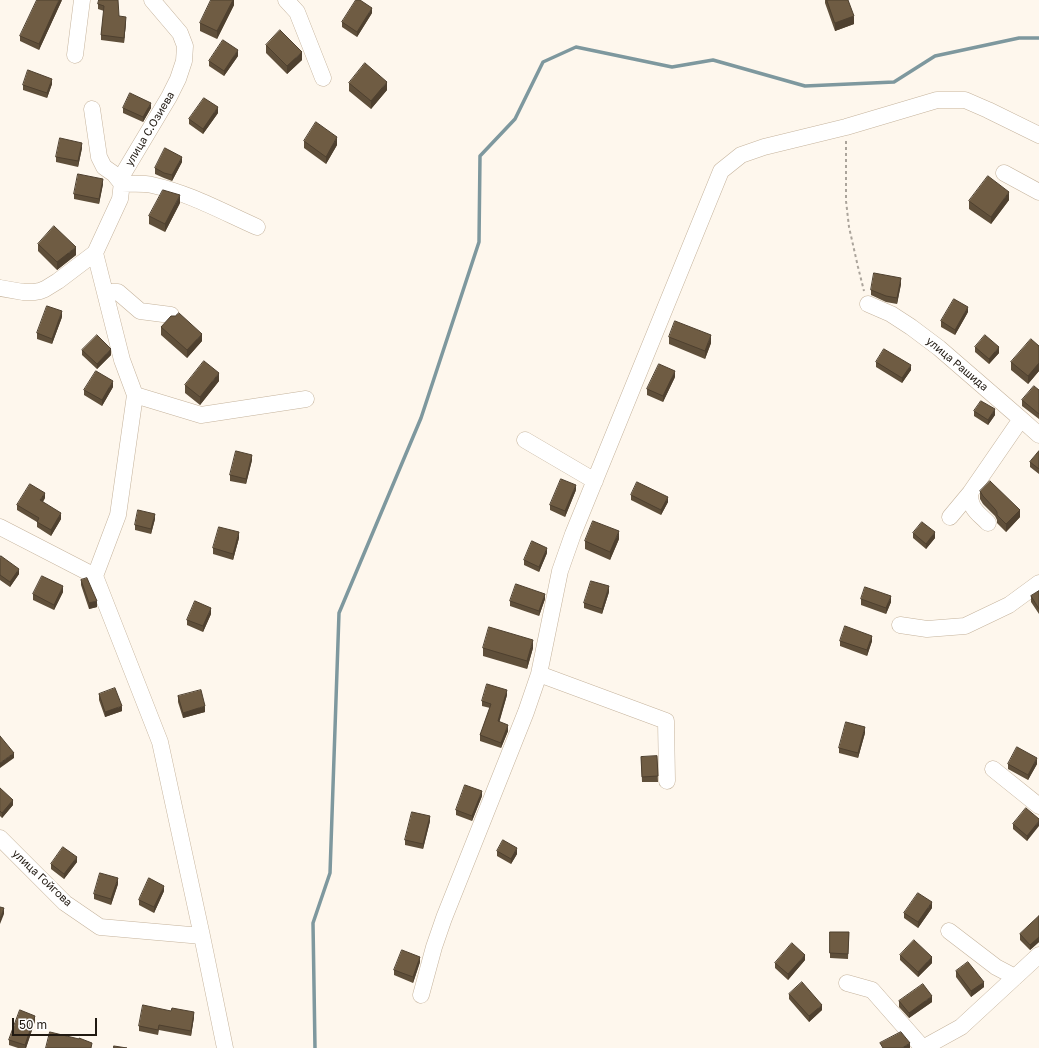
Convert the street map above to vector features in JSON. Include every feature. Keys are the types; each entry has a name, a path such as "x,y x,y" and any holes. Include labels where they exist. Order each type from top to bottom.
{"street":[{"path":"75,55 82,0"},
{"name":"улица С.Озиева","path":"0,288 16,292 40,291 95,253 120,199 123,174 169,97 178,79 184,61 185,46 180,33 152,0"},
{"path":"286,0 297,12 323,78"},
{"path":"421,995 435,942 524,719 539,674 560,571 573,534 720,171 741,156 764,147 846,127 937,100 965,100 1039,136"},
{"path":"92,109 99,157 104,167 114,174 122,184 151,184 170,190 196,199 257,228"},
{"path":"1004,172 1039,192"},
{"path":"95,253 122,360 135,395 118,515 95,576"},
{"path":"105,293 118,292 140,311 171,315"},
{"name":"улица Рашида","path":"868,304 891,314 939,348 1039,435"},
{"path":"135,395 201,415 306,399"},
{"path":"950,517 970,493 1021,419"},
{"path":"525,440 595,481"},
{"path":"970,493 972,507 988,523"},
{"path":"0,527 95,576 160,742 225,1048"},
{"path":"900,625 927,629 965,626 1009,605 1039,583"},
{"path":"539,674 666,721 667,781"},
{"path":"993,770 1039,806"},
{"name":"улица Гойгова","path":"0,838 66,903 100,927 202,936"},
{"path":"949,931 996,967 1016,977"},
{"path":"847,983 872,990 923,1048 961,1027 1039,954"}],"path":[{"path":"846,127 846,201 858,267 868,304"}],"building":[{"path":"37,0 59,0 39,44 20,36"},
{"path":"99,0 118,0 119,16 126,17 124,38 101,35 104,6 98,4"},
{"path":"211,0 233,0 217,31 200,23"},
{"path":"356,0 360,0 372,8 357,32 342,22"},
{"path":"827,0 848,0 854,16 835,23"},
{"path":"280,30 302,52 287,66 266,45"},
{"path":"223,40 238,50 224,71 209,61"},
{"path":"365,63 387,82 371,101 349,83"},
{"path":"28,70 52,79 47,93 23,85"},
{"path":"130,93 151,103 143,117 123,108"},
{"path":"204,98 218,107 203,129 189,119"},
{"path":"316,122 337,137 326,157 304,141"},
{"path":"60,138 82,143 78,161 56,157"},
{"path":"165,148 182,157 172,175 155,168"},
{"path":"78,174 103,179 99,199 74,194"},
{"path":"988,176 1009,192 991,217 969,201"},
{"path":"163,190 180,195 165,224 149,216"},
{"path":"54,226 76,247 57,262 38,244"},
{"path":"874,273 901,278 897,298 886,296 871,290"},
{"path":"954,299 968,307 955,330 941,321"},
{"path":"47,306 62,311 52,339 37,333"},
{"path":"179,313 202,334 187,350 161,327 171,316 175,316"},
{"path":"675,321 711,335 705,351 669,337"},
{"path":"97,335 111,349 97,364 82,350"},
{"path":"985,335 999,347 989,359 975,347"},
{"path":"1031,339 1039,346 1039,363 1028,376 1011,362"},
{"path":"884,349 911,365 902,378 876,362"},
{"path":"204,361 219,373 200,397 185,385"},
{"path":"659,364 675,371 663,396 647,389"},
{"path":"96,371 113,381 102,400 84,390"},
{"path":"1034,386 1039,390 1039,414 1022,400"},
{"path":"981,401 995,409 988,420 974,411"},
{"path":"236,451 252,455 246,479 230,475"},
{"path":"1039,451 1039,469 1030,462"},
{"path":"561,479 576,485 565,511 550,505"},
{"path":"990,481 1020,510 1006,524 997,515 995,509 980,491"},
{"path":"637,482 668,497 661,510 631,495"},
{"path":"30,484 45,493 40,500 61,513 51,530 37,522 39,518 17,505"},
{"path":"138,510 155,514 151,529 135,525"},
{"path":"593,521 619,531 610,552 585,541"},
{"path":"922,522 935,532 926,544 913,533"},
{"path":"219,527 239,532 233,554 213,548"},
{"path":"532,541 547,548 539,567 524,560"},
{"path":"1,556 19,569 10,582 0,575"},
{"path":"42,576 63,586 54,605 33,594"},
{"path":"87,578 97,601 89,603 81,580"},
{"path":"591,581 609,586 602,609 584,603"},
{"path":"516,584 545,594 539,611 510,601"},
{"path":"865,587 891,596 886,608 861,599"},
{"path":"1039,591 1039,609 1031,596"},
{"path":"195,601 211,608 203,626 187,620"},
{"path":"845,626 872,636 867,650 840,641"},
{"path":"489,627 533,640 527,661 483,648"},
{"path":"487,684 507,690 498,721 508,725 501,743 480,735 491,704 482,701"},
{"path":"115,688 122,706 105,712 99,694"},
{"path":"201,690 205,706 183,713 178,696"},
{"path":"846,722 865,727 858,753 839,748"},
{"path":"0,736 14,753 0,763"},
{"path":"1017,747 1037,758 1028,775 1008,764"},
{"path":"657,756 658,776 642,777 641,757"},
{"path":"465,785 482,791 472,816 456,810"},
{"path":"0,788 13,800 2,813 0,811"},
{"path":"1026,808 1039,819 1027,836 1013,824"},
{"path":"412,812 430,816 423,844 405,840"},
{"path":"503,840 517,848 511,859 497,851"},
{"path":"63,847 77,857 64,874 51,864"},
{"path":"100,873 118,878 111,899 94,894"},
{"path":"149,878 164,886 154,907 139,900"},
{"path":"918,893 932,902 918,922 904,913"},
{"path":"0,907 4,908 0,919"},
{"path":"1039,916 1039,937 1030,945 1020,934"},
{"path":"830,932 849,932 848,954 830,953"},
{"path":"914,940 932,957 918,972 900,955"},
{"path":"792,943 805,955 788,974 775,963"},
{"path":"402,950 420,957 413,977 394,970"},
{"path":"968,962 984,982 971,991 956,971"},
{"path":"802,982 822,1005 809,1016 789,994"},
{"path":"923,984 932,996 909,1013 899,1001"},
{"path":"143,1005 171,1011 172,1008 194,1012 191,1031 159,1025 158,1030 139,1026"},
{"path":"20,1010 35,1016 25,1045 9,1040"},
{"path":"50,1032 79,1038 92,1043 91,1048 46,1048"},
{"path":"901,1032 910,1043 902,1048 883,1048 880,1043"},
{"path":"114,1046 127,1048 114,1048"}],"waterway":[{"path":"315,1048 313,923 330,873 339,613 421,418 479,242 480,156 515,119 543,62 576,47 672,67 713,60 805,86 894,82 935,56 1019,38 1039,38"}]}
